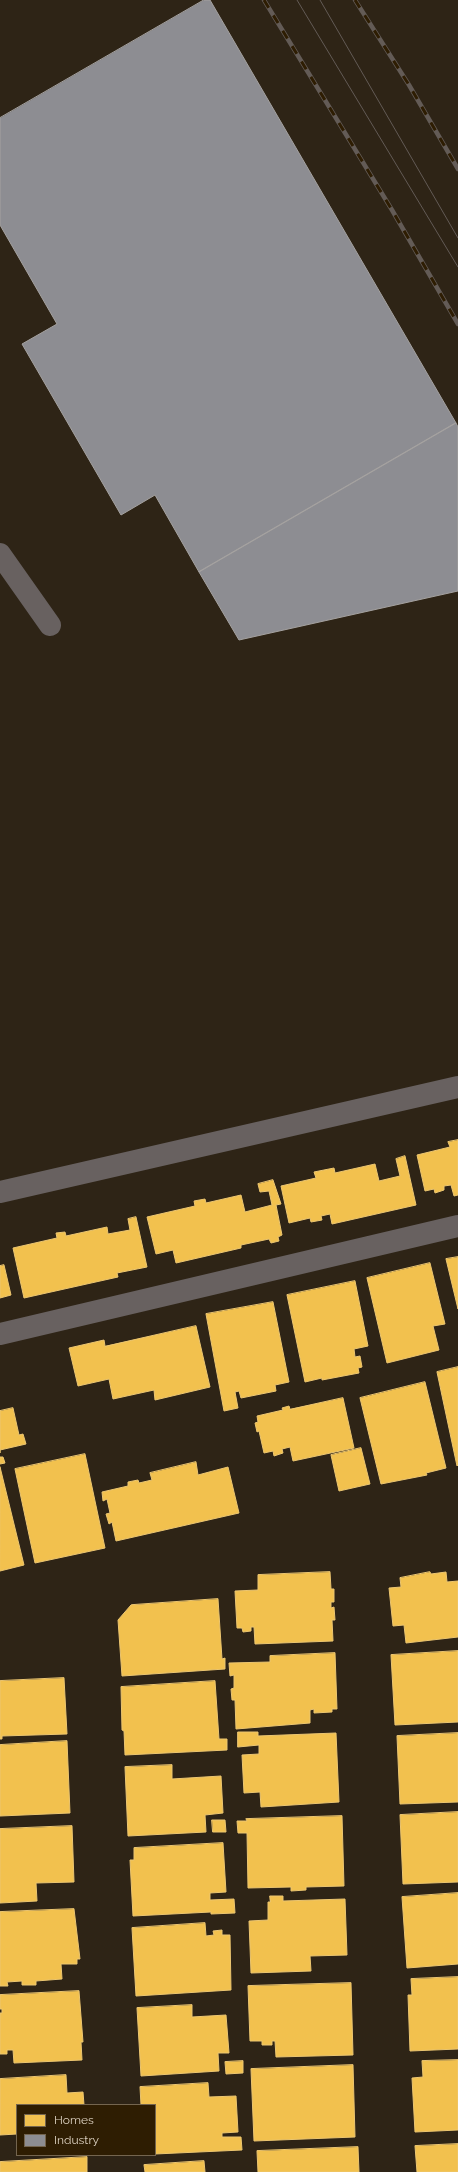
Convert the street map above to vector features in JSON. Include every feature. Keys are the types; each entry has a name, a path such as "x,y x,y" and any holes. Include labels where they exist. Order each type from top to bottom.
{"lane":[{"path":"0,554 50,625"},
{"path":"0,1192 458,1087"},
{"path":"0,1334 458,1226"}],"building: Homes":[{"path":"458,1140 458,1195 454,1196 451,1185 444,1186 444,1190 435,1193 434,1189 425,1191 417,1155 450,1147 448,1142"},
{"path":"405,1156 416,1205 332,1224 330,1214 321,1216 322,1220 311,1222 310,1218 289,1223 281,1186 316,1178 314,1172 334,1168 335,1173 375,1164 379,1181 400,1176 396,1159"},
{"path":"273,1180 281,1204 276,1205 282,1235 278,1237 279,1241 271,1243 269,1239 241,1245 241,1248 176,1263 173,1250 156,1254 147,1217 195,1206 194,1201 205,1199 206,1203 241,1195 245,1212 272,1205 269,1191 260,1192 258,1184"},
{"path":"136,1217 147,1267 117,1273 118,1277 24,1298 13,1248 57,1238 56,1233 65,1232 66,1236 107,1227 108,1234 130,1230 128,1219"},
{"path":"458,1257 458,1309 446,1259"},
{"path":"430,1263 445,1324 433,1326 439,1350 387,1363 367,1278"},
{"path":"4,1265 11,1295 0,1298 0,1266"},
{"path":"355,1281 368,1346 354,1349 355,1357 360,1356 362,1367 358,1368 359,1373 305,1382 287,1295"},
{"path":"273,1302 289,1382 275,1385 276,1391 241,1398 239,1391 235,1392 238,1408 224,1411 206,1314"},
{"path":"196,1326 210,1387 155,1400 154,1390 113,1399 109,1379 78,1386 69,1348 104,1340 105,1346"},
{"path":"458,1367 458,1465 457,1466 437,1372"},
{"path":"425,1382 446,1468 426,1473 427,1475 381,1484 360,1398"},
{"path":"343,1398 354,1448 293,1461 290,1447 282,1449 283,1453 274,1456 273,1451 264,1453 259,1431 257,1432 255,1423 258,1422 257,1416 283,1410 282,1408 289,1406 290,1409"},
{"path":"13,1408 19,1435 23,1434 26,1444 0,1450 0,1411"},
{"path":"361,1448 370,1484 339,1491 331,1455"},
{"path":"85,1454 105,1548 35,1563 15,1469"},
{"path":"0,1457 3,1457 5,1463 0,1464"},
{"path":"196,1462 198,1475 228,1467 239,1513 116,1541 112,1522 109,1524 106,1514 110,1513 107,1499 103,1501 102,1492 128,1486 128,1482 138,1480 139,1483 152,1480 150,1473"},
{"path":"0,1467 24,1565 0,1571"},
{"path":"330,1572 331,1589 334,1589 334,1602 331,1602 331,1608 334,1607 335,1620 332,1620 333,1641 255,1644 254,1627 251,1627 251,1631 243,1632 242,1628 237,1628 235,1591 258,1590 258,1575"},
{"path":"430,1572 431,1574 446,1572 447,1582 458,1581 458,1637 406,1643 404,1625 393,1626 389,1588 401,1587 400,1578"},
{"path":"218,1599 222,1659 225,1658 225,1669 122,1676 118,1620 131,1605"},
{"path":"458,1651 458,1722 395,1725 391,1655"},
{"path":"335,1653 337,1709 332,1709 332,1712 314,1713 314,1709 310,1710 310,1723 236,1729 235,1700 232,1700 231,1689 234,1688 234,1675 230,1676 229,1663 270,1662 270,1656"},
{"path":"64,1678 67,1734 2,1736 2,1739 0,1739 0,1681"},
{"path":"215,1681 219,1739 227,1739 227,1750 125,1755 124,1731 122,1730 121,1687"},
{"path":"238,1732 258,1732 258,1736 336,1733 339,1802 261,1807 260,1792 244,1793 242,1755 259,1754 259,1745 238,1747"},
{"path":"458,1733 458,1802 400,1804 397,1736"},
{"path":"67,1741 70,1813 0,1816 0,1745"},
{"path":"172,1765 172,1779 221,1776 223,1813 205,1815 206,1832 128,1836 125,1767"},
{"path":"458,1812 458,1882 403,1884 400,1815"},
{"path":"342,1816 344,1886 306,1887 306,1890 291,1891 291,1887 248,1888 247,1833 238,1833 237,1821 247,1821 246,1819"},
{"path":"212,1820 225,1820 226,1832 213,1832"},
{"path":"72,1826 74,1882 36,1883 37,1901 0,1903 0,1829"},
{"path":"223,1843 226,1892 210,1893 210,1900 234,1899 235,1913 211,1914 211,1912 133,1916 130,1860 134,1860 134,1848"},
{"path":"458,1893 458,1964 407,1968 402,1897"},
{"path":"270,1896 283,1896 283,1901 345,1899 347,1955 310,1956 311,1971 251,1973 249,1921 268,1920 268,1902 270,1902"},
{"path":"74,1909 80,1959 77,1959 77,1964 61,1964 62,1979 36,1981 36,1985 22,1985 22,1981 7,1982 8,1986 0,1986 0,1912"},
{"path":"205,1923 206,1936 214,1935 213,1931 222,1930 222,1935 230,1935 231,1990 136,1996 132,1928"},
{"path":"458,1977 458,2049 410,2051 408,1995 412,1995 411,1979"},
{"path":"351,1983 353,2055 276,2057 275,2041 272,2041 272,2045 262,2045 262,2041 250,2041 248,1986"},
{"path":"79,1991 83,2042 81,2042 82,2060 14,2063 13,2050 7,2050 7,2054 0,2054 0,2013 2,2013 2,2009 0,2009 0,1995"},
{"path":"192,2005 192,2017 226,2015 229,2053 218,2053 219,2071 141,2076 137,2008"},
{"path":"458,2060 458,2130 415,2132 412,2078 423,2077 422,2061"},
{"path":"243,2061 243,2073 226,2074 225,2062"},
{"path":"353,2065 355,2137 254,2141 251,2069"},
{"path":"66,2075 67,2093 83,2092 84,2104 16,2104 16,2134 0,2135 0,2079"},
{"path":"208,2083 209,2097 236,2096 238,2132 222,2133 222,2137 241,2137 242,2150 156,2154 156,2104 141,2104 140,2087"},
{"path":"458,2144 458,2172 417,2172 415,2146"},
{"path":"358,2147 359,2172 258,2172 257,2151"},
{"path":"87,2157 87,2172 0,2172 0,2162"},
{"path":"204,2161 205,2172 145,2172 144,2165"}],"building: Industry":[{"path":"204,0 210,0 456,423 199,572 155,495 121,515 22,344 57,324 0,225 0,118"},
{"path":"456,423 458,427 458,591 239,640 199,572"}],"tram line":[{"path":"297,0 458,267"},
{"path":"320,0 458,238"}],"railway":[{"path":"264,0 392,210 458,324"},
{"path":"355,0 409,85 458,169"}]}
